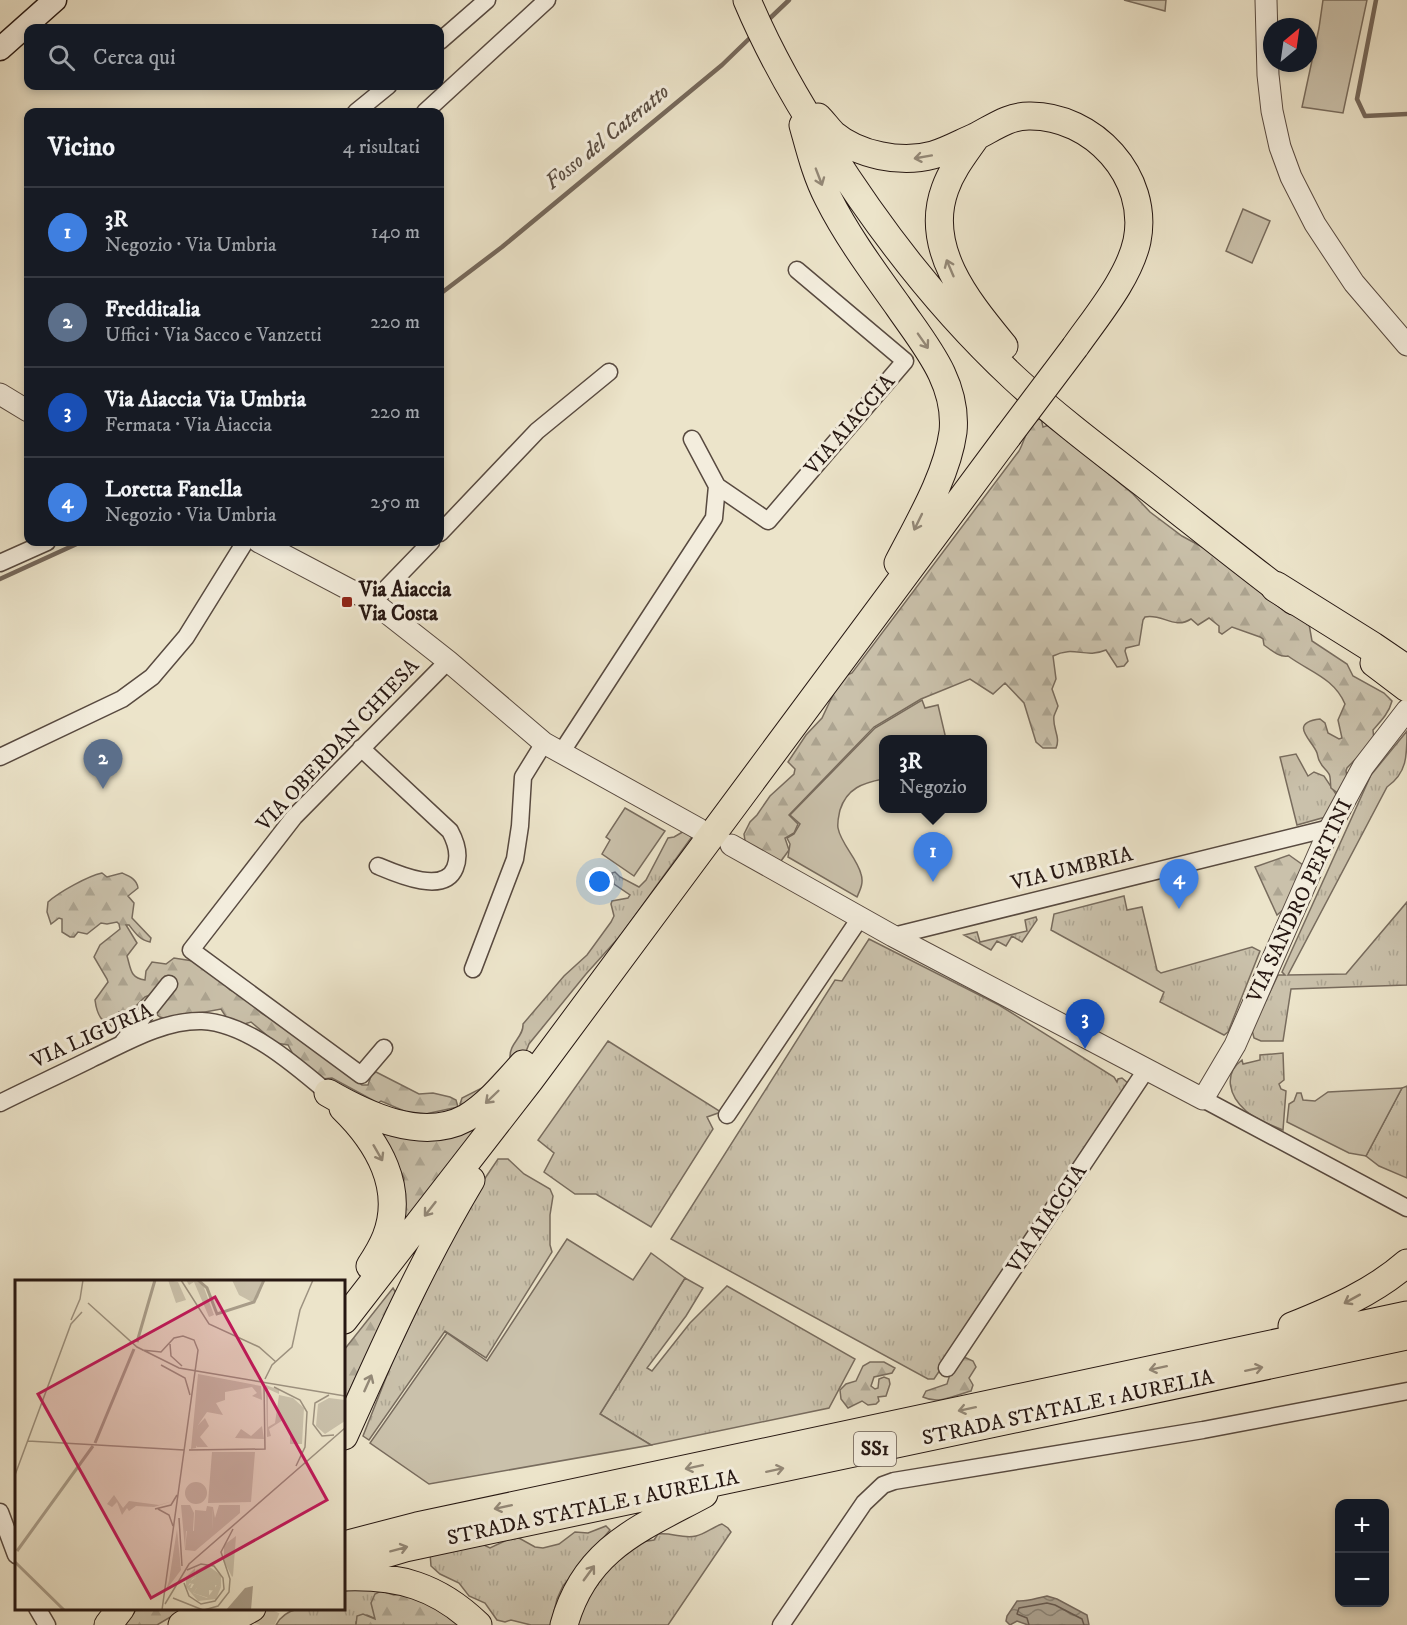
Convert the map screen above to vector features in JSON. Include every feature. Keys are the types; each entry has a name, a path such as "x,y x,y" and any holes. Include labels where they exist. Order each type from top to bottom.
{"highway":[{"path":"749,6 790,89 854,190 907,262 949,312 1014,378 1052,412 1407,688"},
{"path":"345,1319 530,1080 1075,347 1114,290 1133,253 1137,241 1138,215 1127,176 1115,157 1102,143 1085,131 1058,120 1019,116 992,126 977,136 936,154 901,158 869,152 852,145 833,133 790,89"},
{"path":"790,89 817,174 828,199 855,244 933,356 945,379 953,411 949,448 933,493 859,636"},
{"path":"977,136 954,171 941,203 940,230 947,260 966,297 1008,351 1108,457"},
{"path":"1275,587 1407,671"},
{"path":"328,1092 356,1109 389,1122 426,1126 459,1121 477,1111 496,1093 573,1006 604,979"},
{"path":"345,1434 406,1298 444,1225 530,1080"},
{"path":"328,1092 353,1118 377,1150 386,1167 392,1197 391,1218 386,1237 345,1311"},
{"path":"1215,1356 1328,1312 1356,1298 1404,1266"},
{"name":"STRADA STATALE 1 AURELIA","path":"345,1545 417,1526 1407,1315"},
{"name":"STRADA STATALE 1 AURELIA","path":"345,1566 405,1548 1407,1336"},
{"path":"564,1625 575,1594 595,1564 608,1550 639,1528 730,1480"},
{"path":"345,1577 387,1578 419,1585 457,1607 478,1625"},
{"path":"108,1625 119,1610"},
{"path":"182,1625 205,1610"},
{"path":"221,1625 248,1610"}],"main road":[{"path":"28,24 55,0"},
{"path":"0,49 24,28"}],"street":[{"path":"444,38 487,0"},
{"path":"429,108 547,0"},
{"path":"1266,0 1268,75 1272,111 1280,147 1291,177 1315,224 1354,283 1407,345"},
{"path":"361,108 383,90"},
{"name":"VIA AIACCIA","path":"692,439 717,486 768,521 905,361 797,270"},
{"path":"444,529 537,431 609,372"},
{"path":"0,394 24,409"},
{"path":"473,969 515,859 523,777 552,748 714,518 717,486"},
{"path":"0,563 38,546"},
{"path":"0,758 122,699 152,677 186,637 243,546"},
{"path":"267,546 373,602 552,748 699,829"},
{"path":"373,602 427,546"},
{"name":"VIA OBERDAN CHIESA","path":"384,1048 361,1075 191,950 294,817 448,661"},
{"name":"VIA SANDRO PERTINI","path":"1203,1099 1235,1045 1330,828 1363,767 1407,710"},
{"path":"361,748 450,831 457,851 457,863 453,873 441,880 410,879 378,866"},
{"name":"VIA UMBRIA","path":"893,936 1330,828"},
{"path":"731,845 893,936 1407,1208"},
{"path":"727,1115 860,918"},
{"path":"120,1045 169,984"},
{"name":"VIA LIGURIA","path":"0,1103 163,1026 203,1021 247,1034 270,1048 328,1092"},
{"name":"VIA AIACCIA","path":"947,1368 1146,1070"},
{"path":"781,1625 864,1503 883,1485 894,1481 1203,1430 1407,1391"},
{"path":"0,1512 15,1552"},
{"path":"38,1610 47,1625"}],"green space":[{"path":"1124,0 1166,0 1165,11"},
{"path":"1323,0 1367,0 1343,113 1302,107 1310,72 1317,72"},
{"path":"1243,209 1270,221 1252,263 1226,251"},
{"path":"1041,418 1043,427 1049,425 1133,494 1150,512 1309,624 1312,641 1347,664 1353,676 1384,693 1392,701 1387,713 1373,730 1374,740 1347,768 1348,781 1339,794 1331,788 1330,775 1319,761 1315,748 1303,728 1310,721 1320,719 1325,723 1328,733 1339,739 1342,738 1338,720 1345,704 1335,688 1321,676 1288,656 1282,656 1273,651 1264,645 1260,637 1232,627 1222,634 1219,632 1219,626 1209,618 1198,625 1191,619 1179,623 1151,616 1143,620 1139,645 1126,648 1128,661 1124,666 1117,667 1106,650 1092,653 1067,652 1053,656 1056,679 1052,689 1058,706 1054,716 1058,740 1056,748 1043,748 1036,742 1024,703 1005,683 993,694 970,679 921,699 874,727 789,815 798,824 794,833 785,838 789,850 781,861 746,847 744,834 750,822 770,796 794,774 795,769 788,762 806,735 822,718 840,680 852,673 1019,451 1029,428"},
{"path":"922,700 925,708 938,705 945,735 879,735 879,780 857,788 847,796 840,810 838,823 840,834 862,877 857,897 788,857 790,844 787,838 794,834 800,824 790,815 875,728"},
{"path":"1407,731 1406,756 1402,770 1394,782 1387,787 1288,975 1346,974 1407,902 1407,985 1291,989 1283,1041 1261,1041 1254,1038 1252,1030 1278,975 1285,975 1282,972 1371,775"},
{"path":"1296,754 1308,776 1314,772 1324,776 1338,797 1329,816 1297,825 1280,757"},
{"path":"625,808 665,831 634,876 602,854 610,840 606,837"},
{"path":"686,830 692,835 691,838 621,935 529,1044 525,1054 463,1105 460,1104 462,1098 482,1088 510,1058 523,1024 564,976 587,955 611,922 614,916 612,901 628,898 630,895 614,884 612,873 615,872 639,887 646,880 668,838"},
{"path":"1289,855 1303,865 1285,908 1277,915 1255,867"},
{"path":"102,873 107,877 122,873 132,878 138,888 128,896 134,903 132,918 151,938 150,942 143,940 129,925 126,925 137,943 127,956 136,977 145,980 146,971 152,962 166,964 174,958 193,961 215,974 230,990 243,996 261,1013 285,1027 362,1085 368,1085 371,1076 376,1072 419,1094 433,1093 450,1097 456,1100 458,1107 416,1116 381,1101 378,1103 332,1078 322,1079 294,1056 288,1045 276,1043 251,1022 241,1025 226,1017 221,1009 167,1019 154,1012 152,994 145,997 128,1014 119,1012 118,1028 104,1022 97,1011 95,1000 108,982 94,957 100,945 120,929 119,924 117,922 101,923 87,934 78,932 74,937 70,937 62,932 62,919 59,918 51,924 47,912 48,902 53,898 66,889"},
{"path":"1124,896 1127,910 1142,907 1157,970 1161,973 1252,947 1260,951 1228,1032 1224,1035 1160,1002 1164,992 1051,930 1054,914"},
{"path":"1036,917 1037,920 1022,942 1012,936 1006,946 997,941 991,950 964,935 977,932 980,942 1027,931 1025,920"},
{"path":"869,939 999,1005 1114,1077 1117,1082 1122,1078 1129,1084 1125,1095 934,1379 928,1379 671,1239 835,980 842,981"},
{"path":"608,1041 721,1112 707,1117 713,1129 651,1227 596,1194 575,1194 544,1172 554,1153 538,1140"},
{"path":"1283,1053 1284,1080 1279,1084 1281,1089 1286,1091 1283,1130 1259,1120 1246,1111 1232,1092 1230,1078 1242,1060 1243,1064 1260,1060 1260,1055"},
{"path":"1407,1086 1407,1178 1379,1166 1366,1156 1402,1088"},
{"path":"1402,1088 1366,1156 1349,1153 1287,1122 1289,1104 1294,1101 1297,1093 1301,1093 1303,1100 1315,1101 1328,1092"},
{"path":"491,1112 397,1231 404,1178 383,1134 425,1140 431,1137 438,1140"},
{"path":"498,1159 508,1159 524,1174 550,1189 553,1196 550,1215 552,1252 486,1358 445,1331 369,1440 363,1436 393,1360 471,1199"},
{"path":"567,1239 633,1280 651,1253 685,1278 600,1414 651,1445 429,1484 370,1443 447,1333 487,1361"},
{"path":"685,1278 703,1288 686,1316 647,1368 652,1371 690,1323 727,1286 855,1359 829,1408 651,1445 600,1414"},
{"path":"393,1288 396,1293 345,1400 345,1349"},
{"path":"964,1357 973,1361 976,1367 969,1378 973,1385 971,1391 941,1400 923,1397 926,1391 947,1384 951,1371"},
{"path":"870,1362 884,1362 895,1368 892,1373 874,1377 871,1386 878,1388 879,1379 884,1377 889,1379 890,1384 886,1396 878,1397 879,1401 876,1404 868,1405 862,1401 848,1408 841,1399 840,1390 846,1384 856,1381 863,1366"},
{"path":"722,1524 731,1532 668,1625 577,1625 582,1608 602,1577 605,1568 641,1542 654,1540 658,1534 696,1536"},
{"path":"606,1526 610,1530 563,1586 557,1599 551,1625 531,1625 511,1620 505,1622 497,1620 485,1603 469,1596 459,1583 440,1574 431,1566 430,1553 484,1545 490,1548 509,1539 519,1538 535,1547 543,1548 559,1544 575,1532 588,1533"},
{"path":"368,1587 381,1591 376,1619 367,1615 356,1622 356,1625 276,1625 282,1617 294,1610 345,1610 345,1591"},
{"path":"381,1591 394,1595 409,1593 465,1625 356,1625 357,1616 363,1614 375,1619 371,1603 375,1594"},
{"path":"136,1610 182,1610 157,1625 123,1625"}],"water":[{"path":"1047,1596 1087,1615 1089,1625 1028,1625 1017,1621 1010,1625 1006,1621 1017,1601"}],"waterway":[{"name":"Fosso del Cateratto","path":"766,22 789,0"},
{"path":"1376,0 1357,99 1365,116 1407,114"},
{"name":"Fosso del Cateratto","path":"444,291 502,247 722,65 754,34"},
{"name":"Fosso del Cateratto","path":"0,579 72,546"}],"tunnel":[{"path":"260,1625 266,1610"}],"place":[{"name":"Via Aiaccia Via Costa","path":"347,602"},
{"name":"Fredditalia","path":"103,789"},
{"name":"3R","path":"933,882"},
{"name":"Loretta Fanella","path":"1179,909"},
{"name":"Via Aiaccia Via Umbria","path":"1085,1049"}]}
